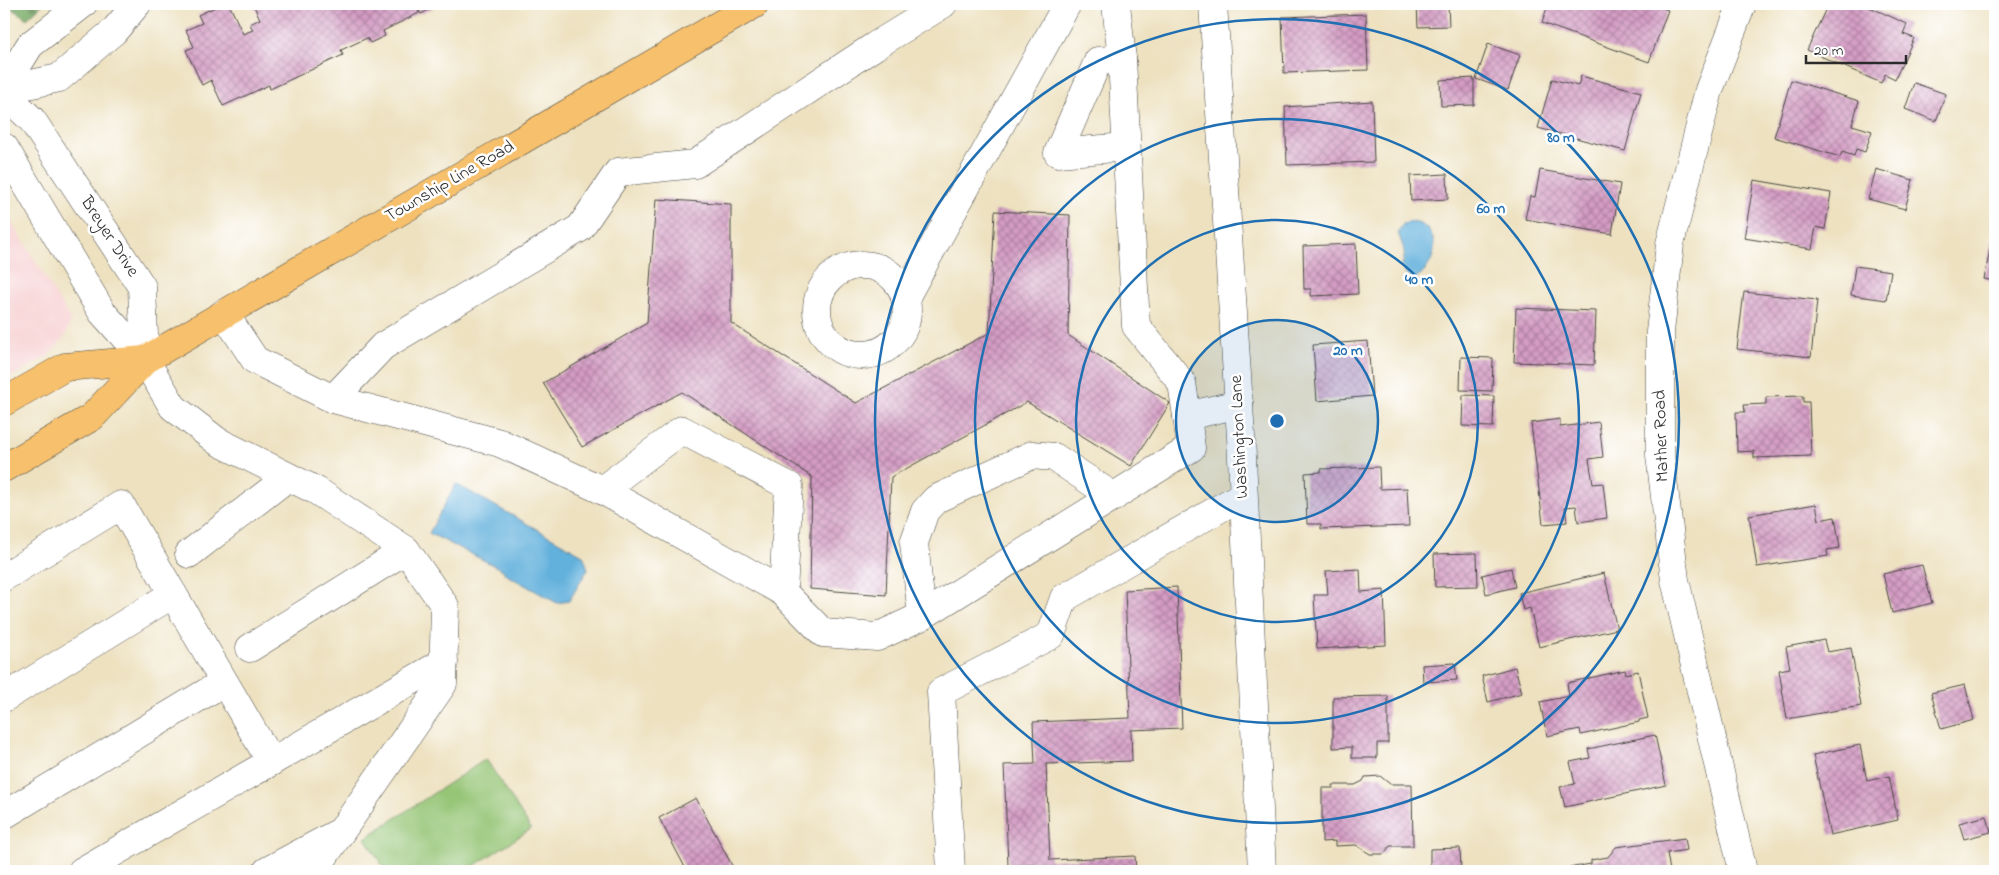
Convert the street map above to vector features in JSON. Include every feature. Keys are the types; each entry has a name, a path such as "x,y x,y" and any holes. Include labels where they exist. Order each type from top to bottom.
{"main road":[{"name":"Township Line Road","path":"4,468 92,417 145,360 755,4"},
{"name":"Township Line Road","path":"4,402 65,367 145,360"}],"street":[{"path":"4,90 30,45 82,4"},
{"path":"4,90 59,78 114,31 137,4"},
{"path":"333,399 384,346 580,228 618,172 696,164 875,46 944,4"},
{"path":"906,298 1067,4"},
{"path":"224,313 255,360 333,399 500,443 602,490 782,592 823,633 877,637 922,616 1191,448 1182,383 1136,326 1125,147 1122,59 1116,4"},
{"name":"Washington Lane","path":"1213,4 1239,404 1262,871"},
{"name":"Mather Road","path":"1742,4 1709,90 1670,244 1660,332 1660,455 1675,580 1743,871"},
{"path":"1122,59 1098,61 1058,153 1125,147"},
{"name":"Breyer Drive","path":"4,90 32,120 142,288 145,360"},
{"path":"4,147 102,312 145,360 173,407 217,441 317,491 406,550 445,606 443,684 314,871"},
{"path":"1187,416 1239,404"},
{"path":"602,490 682,430 789,486 782,592"},
{"path":"922,616 914,543 926,511 936,499 1032,455 1054,457 1114,497"},
{"path":"189,554 288,477"},
{"path":"950,871 941,692 1050,635 1064,598 1244,494"},
{"path":"4,578 121,505 271,762"},
{"path":"250,648 406,550"},
{"path":"4,698 173,594"},
{"path":"82,871 444,662"},
{"path":"4,815 224,682"},
{"path":"267,871 341,832"}],"shaded area":[{"path":"4,210 71,320 65,336 49,355 4,381"}],"green space":[{"path":"6,4 43,4 27,19"},
{"path":"486,759 531,829 466,871 386,871 365,838"}],"water":[{"path":"1410,222 1420,224 1428,229 1434,246 1429,264 1423,273 1414,279 1405,273 1402,264 1404,252 1398,232 1403,224"},
{"path":"456,484 583,555 588,569 569,601 557,603 505,574 503,570 429,533"}],"building":[{"path":"222,4 229,4 243,34 253,30 250,24 260,19 253,4 431,4 433,8 421,14 416,5 419,13 383,31 385,36 370,43 367,38 341,50 343,55 270,89 269,85 223,106 211,80 202,85 186,50 194,47 186,30 202,23 198,15"},
{"path":"1417,4 1448,4 1449,26 1418,27"},
{"path":"1537,4 1650,4 1668,10 1649,62 1542,23 1547,8"},
{"path":"1828,4 1863,4 1907,24 1903,34 1914,38 1895,79 1885,74 1881,83 1807,50"},
{"path":"1366,14 1368,70 1284,73 1282,17"},
{"path":"1488,44 1520,55 1508,90 1476,79"},
{"path":"1581,76 1641,92 1625,151 1538,128 1552,79 1578,86"},
{"path":"1474,78 1474,105 1441,106 1440,80"},
{"path":"1791,80 1859,101 1852,125 1872,131 1865,152 1856,149 1854,156 1842,152 1840,157 1774,137"},
{"path":"1914,83 1946,94 1936,121 1905,109"},
{"path":"1372,101 1374,162 1287,165 1285,107"},
{"path":"1876,169 1913,180 1905,209 1868,199"},
{"path":"1540,170 1620,184 1612,234 1525,219 1530,196 1535,197"},
{"path":"1447,174 1448,199 1411,201 1410,176"},
{"path":"1754,180 1831,193 1825,229 1816,227 1812,249 1744,238"},
{"path":"656,199 731,204 731,323 856,403 989,333 995,211 1070,215 1068,335 1170,403 1131,466 1027,402 891,477 886,595 810,589 812,477 682,392 582,447 543,383 647,323"},
{"path":"1992,240 1995,241 1995,281 1984,279"},
{"path":"1356,244 1358,294 1311,296 1311,289 1304,289 1303,246"},
{"path":"1855,266 1891,271 1886,300 1851,295"},
{"path":"1744,292 1817,300 1811,357 1737,349"},
{"path":"1516,308 1596,311 1594,365 1514,362"},
{"path":"1368,341 1372,396 1317,401 1313,345"},
{"path":"1461,357 1493,358 1492,391 1460,390"},
{"path":"1463,395 1494,396 1493,427 1462,426"},
{"path":"1803,396 1803,402 1809,402 1811,456 1754,458 1754,451 1737,452 1736,412 1745,412 1744,405 1766,404 1766,397"},
{"path":"1560,419 1560,427 1599,422 1603,457 1589,459 1593,484 1603,483 1607,518 1578,522 1576,506 1565,507 1567,522 1543,524 1531,423"},
{"path":"1379,467 1380,489 1407,488 1409,526 1321,529 1321,524 1307,524 1305,473 1321,472 1321,469"},
{"path":"1816,504 1819,520 1835,517 1840,548 1827,550 1828,556 1757,567 1749,515"},
{"path":"1477,553 1478,586 1435,587 1434,554"},
{"path":"1922,565 1932,603 1892,613 1883,574"},
{"path":"1511,568 1515,587 1486,594 1482,575"},
{"path":"1360,569 1361,592 1384,590 1386,645 1317,649 1314,595 1328,595 1326,571"},
{"path":"1604,573 1617,629 1539,647 1530,608 1523,610 1519,593"},
{"path":"1177,587 1182,728 1131,730 1132,761 1046,764 1050,860 1135,856 1136,871 1034,871 1034,865 1008,866 1004,765 1035,764 1033,722 1130,718 1125,590"},
{"path":"1824,640 1827,652 1851,648 1861,706 1787,719 1779,670 1790,668 1786,647"},
{"path":"1455,663 1457,680 1423,682 1422,665"},
{"path":"1515,667 1522,693 1488,702 1482,676"},
{"path":"1625,670 1626,674 1638,671 1648,718 1639,720 1639,722 1581,735 1580,729 1547,736 1540,702 1569,696 1567,683"},
{"path":"1965,685 1974,720 1941,729 1931,693"},
{"path":"1388,696 1388,743 1377,743 1377,758 1352,758 1352,747 1333,748 1333,697"},
{"path":"1655,735 1666,785 1565,807 1560,787 1575,784 1570,762 1590,758 1588,749"},
{"path":"1860,745 1867,781 1889,776 1898,820 1830,835 1813,755"},
{"path":"1380,776 1390,784 1412,784 1413,846 1390,846 1384,854 1370,854 1356,845 1335,846 1335,841 1322,842 1322,788 1333,788 1333,785 1355,785 1363,781 1365,777"},
{"path":"696,798 735,871 687,871 659,818"},
{"path":"1987,816 1991,832 1964,839 1959,823"},
{"path":"1685,838 1687,850 1667,853 1670,871 1568,871 1568,868 1591,864 1591,860 1608,857 1616,847"},
{"path":"1460,848 1461,870 1430,870 1430,849"}]}
